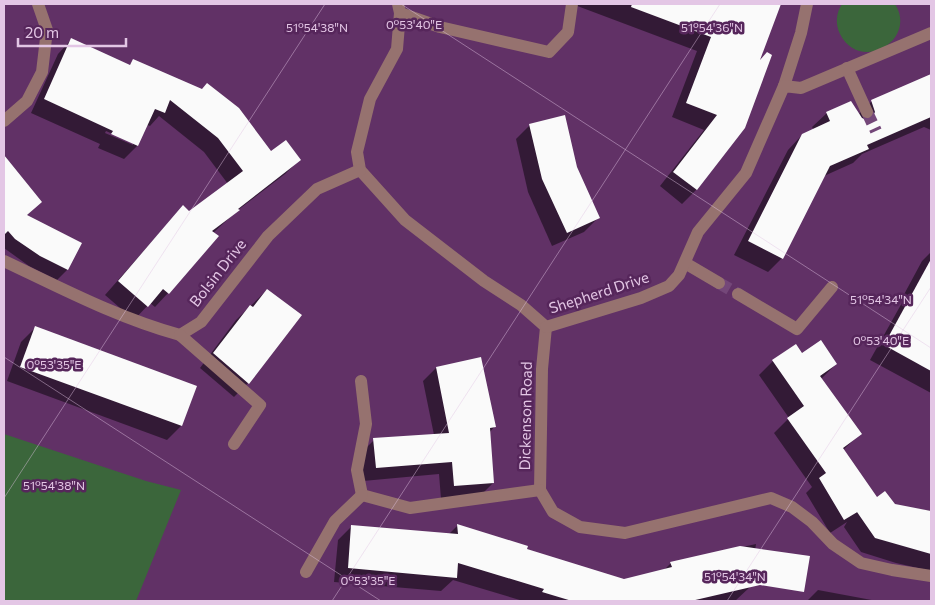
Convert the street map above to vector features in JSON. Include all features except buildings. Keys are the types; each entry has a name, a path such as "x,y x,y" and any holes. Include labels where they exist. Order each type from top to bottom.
{"street":[{"path":"4,121 27,101 42,72 47,30 38,4"},
{"path":"546,327 521,305 484,281 405,220 360,170 357,152 370,99 397,49 399,9 440,27 549,52 568,32 572,4"},
{"name":"Shepherd Drive","path":"546,327 640,298 668,286 679,275 698,232 746,173 784,86 808,4"},
{"path":"784,86 801,88 931,33"},
{"path":"847,68 867,112"},
{"name":"Bolsin Drive","path":"180,335 201,322 268,236 317,189 360,170"},
{"path":"4,261 96,305 160,330 180,335 260,405 234,444"},
{"path":"685,263 719,284"},
{"path":"738,294 797,328 832,287"},
{"name":"Dickenson Road","path":"546,327 542,369 540,490 553,512 580,527 625,532 771,498 792,507 812,522 833,544 861,562 892,570 931,576"},
{"path":"361,381 366,424 357,470 362,495"},
{"path":"362,495 410,508 540,490"},
{"path":"306,572 335,521 362,495"}],"green space":[{"path":"842,4 895,4 900,17 899,30 893,40 884,48 872,52 860,51 849,46 840,34 837,26 838,11"},
{"path":"4,434 146,481 181,490 136,601 4,601"}],"tunnel":[{"path":"867,112 876,131"},
{"path":"719,283 738,294"}]}
